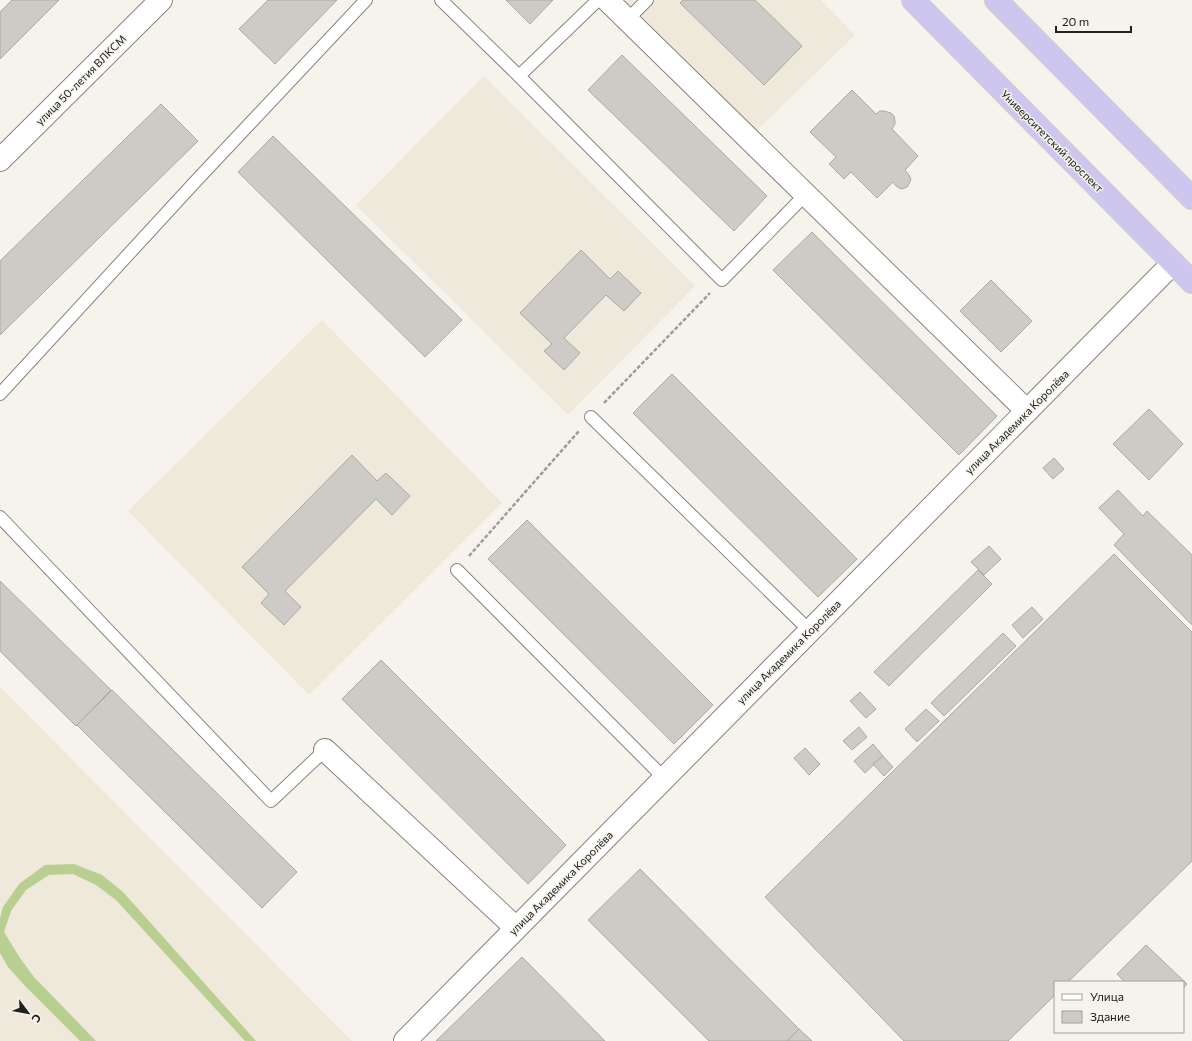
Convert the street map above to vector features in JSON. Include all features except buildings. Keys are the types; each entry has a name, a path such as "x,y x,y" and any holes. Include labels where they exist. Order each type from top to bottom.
{"highway":[{"name":"Университетский проспект","path":"913,0 1192,282"},
{"path":"996,0 1192,198"}],"street":[{"name":"улица 50-летия ВЛКСМ","path":"0,160 161,0"},
{"path":"607,0 1027,411"},
{"name":"улица Академика Королёва","path":"405,1041 1173,263"},
{"path":"325,750 516,928"}],"lane":[{"path":"0,394 188,189 366,0"},
{"path":"441,0 519,76 722,280 806,194"},
{"path":"519,76 598,0"},
{"path":"627,20 647,0"},
{"path":"591,417 810,631"},
{"path":"0,517 271,801 325,750"},
{"path":"456,570 664,778"}],"shaded area":[{"path":"618,0 821,0 855,35 754,133"},
{"path":"484,76 695,286 568,415 356,205"},
{"path":"322,320 502,503 309,695 128,511"},
{"path":"0,687 352,1041 0,1041"}],"green space":[{"path":"74,864 102,875 123,892 256,1041 245,1041 116,900 96,885 73,874 49,875 26,890 11,911 4,932 34,977 96,1041 80,1041 26,987 8,967 0,953 0,918 3,907 19,884 45,865"}]}
